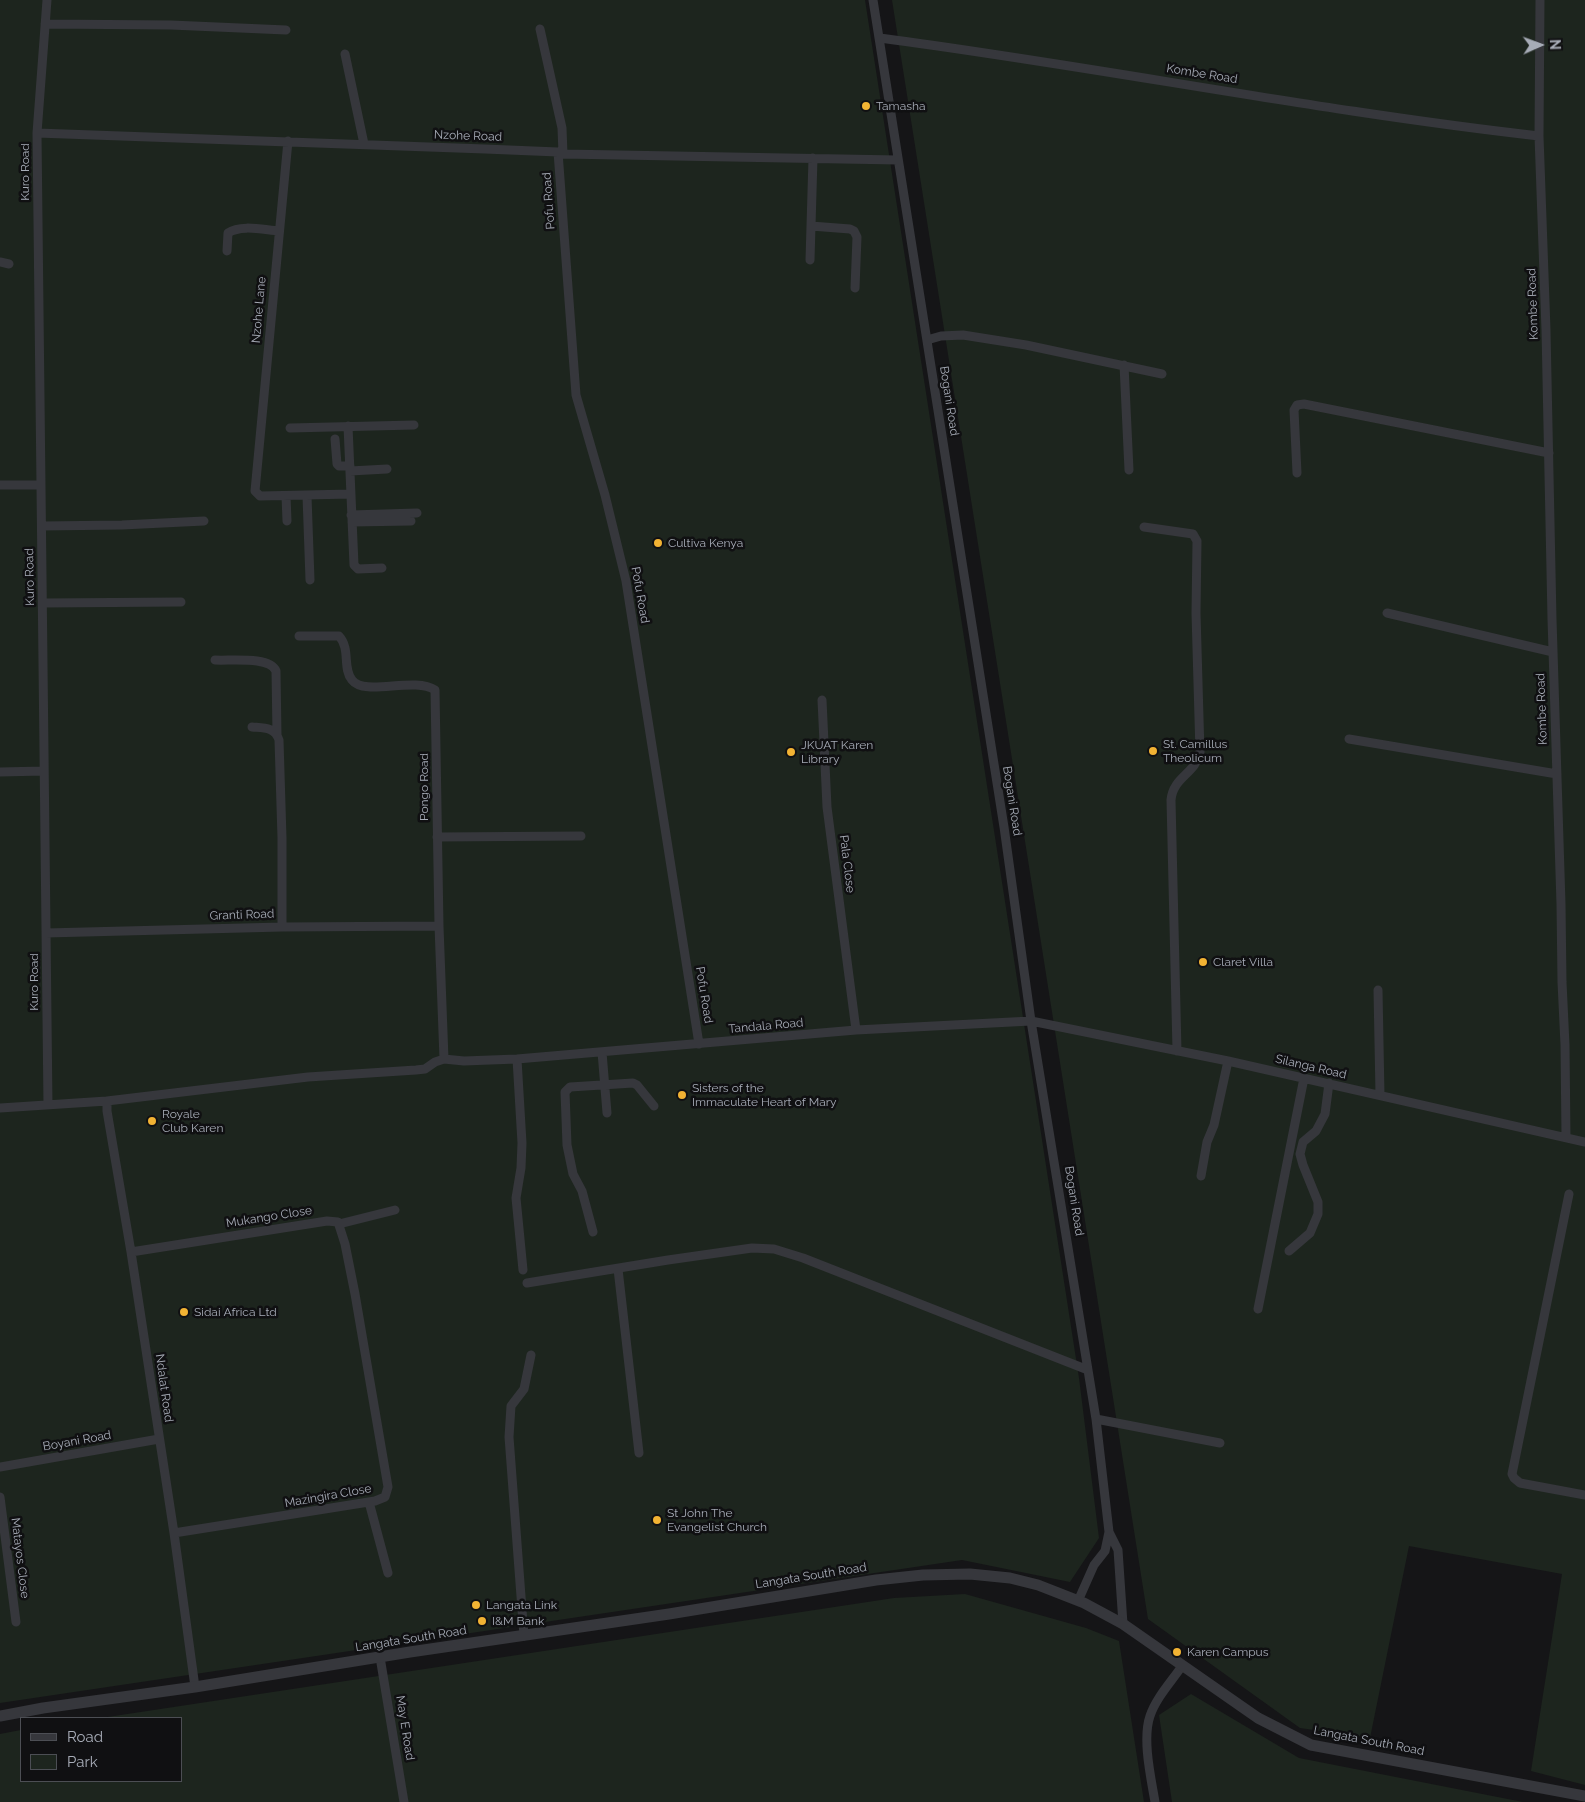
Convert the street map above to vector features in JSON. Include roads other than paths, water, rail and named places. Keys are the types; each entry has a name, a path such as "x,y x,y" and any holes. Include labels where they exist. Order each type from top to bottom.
{"street":[{"name":"Kuro Road","path":"47,0 37,133 44,603 48,1105"},
{"name":"Bogani Road","path":"873,0 1004,827 1031,1021 1096,1419 1109,1532 1105,1551 1094,1565 1078,1601"},
{"path":"1539,136 1540,0"},
{"path":"45,24 171,25 286,30"},
{"name":"Pofu Road","path":"540,29 562,128 560,153 576,395 605,496 626,581 699,1044"},
{"name":"Kombe Road","path":"880,38 1333,108 1539,136 1566,1137"},
{"path":"345,54 364,144"},
{"name":"Nzohe Road","path":"37,133 364,144 560,153 898,160"},
{"name":"Nzohe Lane","path":"286,496 260,496 255,490 255,481 288,142"},
{"path":"810,260 813,158"},
{"path":"811,226 850,229 854,231 857,237 855,288"},
{"path":"227,252 228,233 233,230 241,228 279,231"},
{"path":"927,340 942,336 963,335 1026,345 1162,374"},
{"path":"1124,365 1129,470"},
{"path":"1297,473 1294,410 1297,405 1304,404 1549,453"},
{"path":"290,428 414,425"},
{"path":"348,426 355,568 382,568"},
{"path":"335,439 337,464 339,466 387,469"},
{"path":"0,485 41,485"},
{"path":"287,521 286,496 351,494"},
{"path":"307,496 310,580"},
{"path":"352,518 417,513"},
{"path":"352,518 411,521"},
{"path":"42,526 122,526 204,521"},
{"path":"1144,527 1194,534 1197,541 1196,604 1200,753 1194,766 1176,784 1171,800 1177,1051"},
{"path":"44,603 181,602"},
{"path":"1387,613 1553,652"},
{"name":"Pongo Road","path":"299,636 339,636 346,646 348,673 351,680 362,686 422,684 436,690 437,837 444,1059"},
{"path":"215,660 265,662 270,663 275,668 282,838 282,927"},
{"name":"Pala Close","path":"822,700 827,807 856,1030"},
{"path":"252,727 271,729 277,735"},
{"path":"1349,739 1557,774"},
{"path":"0,772 44,771"},
{"path":"437,837 581,836"},
{"name":"Granti Road","path":"46,933 282,927 439,926"},
{"path":"1378,990 1380,1095"},
{"name":"Tandala Road","path":"444,1059 464,1061 517,1059 856,1030 1031,1021"},
{"name":"Silanga Road","path":"1031,1021 1329,1083 1585,1142"},
{"path":"602,1052 607,1113"},
{"path":"0,1108 103,1101 308,1077 416,1070 424,1069 444,1059"},
{"path":"517,1059 522,1143 521,1168 516,1198 523,1270"},
{"path":"1201,1176 1207,1142 1214,1125 1228,1061"},
{"path":"1258,1309 1304,1078"},
{"path":"593,1232 582,1191 573,1174 567,1145 565,1092 570,1087 633,1082 654,1106"},
{"path":"1289,1251 1310,1234 1318,1214 1318,1202 1300,1154 1303,1142 1316,1131 1324,1114 1329,1083"},
{"name":"Ndalat Road","path":"103,1101 107,1111 131,1252 174,1533 195,1687"},
{"path":"1569,1194 1512,1474 1520,1483 1585,1495"},
{"name":"Mukango Close","path":"131,1252 327,1221 335,1221 340,1224 395,1210"},
{"name":"Mazingira Close","path":"174,1533 369,1502 385,1497 388,1487 374,1398 340,1224"},
{"path":"527,1283 743,1249 759,1247 774,1249 829,1268 1088,1370"},
{"path":"618,1269 639,1453"},
{"path":"524,1636 509,1436 511,1406 524,1389 531,1355"},
{"path":"1096,1419 1220,1443"},
{"name":"Boyani Road","path":"0,1467 159,1439"},
{"name":"Matayos Close","path":"0,1496 4,1563 16,1622"},
{"path":"369,1502 388,1573"},
{"path":"1109,1532 1118,1550 1123,1624"},
{"name":"Langata South Road","path":"0,1716 876,1580 923,1575 970,1574 1010,1578 1038,1585 1078,1601 1123,1624 1258,1718 1311,1744 1585,1796"},
{"name":"May E Road","path":"380,1657 404,1802"},
{"path":"1155,1802 1147,1742 1149,1717 1182,1666"}],"place":[{"name":"Tamasha","path":"866,106"},
{"name":"Cultiva Kenya","path":"658,543"},
{"name":"St. Camillus Theolicum","path":"1153,751"},
{"name":"JKUAT Karen Library","path":"791,752"},
{"name":"Claret Villa","path":"1203,962"},
{"name":"Sisters of the Immaculate Heart of Mary","path":"682,1095"},
{"name":"Royale Club Karen","path":"152,1121"},
{"name":"Sidai Africa Ltd","path":"184,1312"},
{"name":"St John The Evangelist Church","path":"657,1520"},
{"name":"Langata Link","path":"476,1605"},
{"name":"I&M Bank","path":"482,1621"},
{"name":"Karen Campus","path":"1177,1652"}]}
